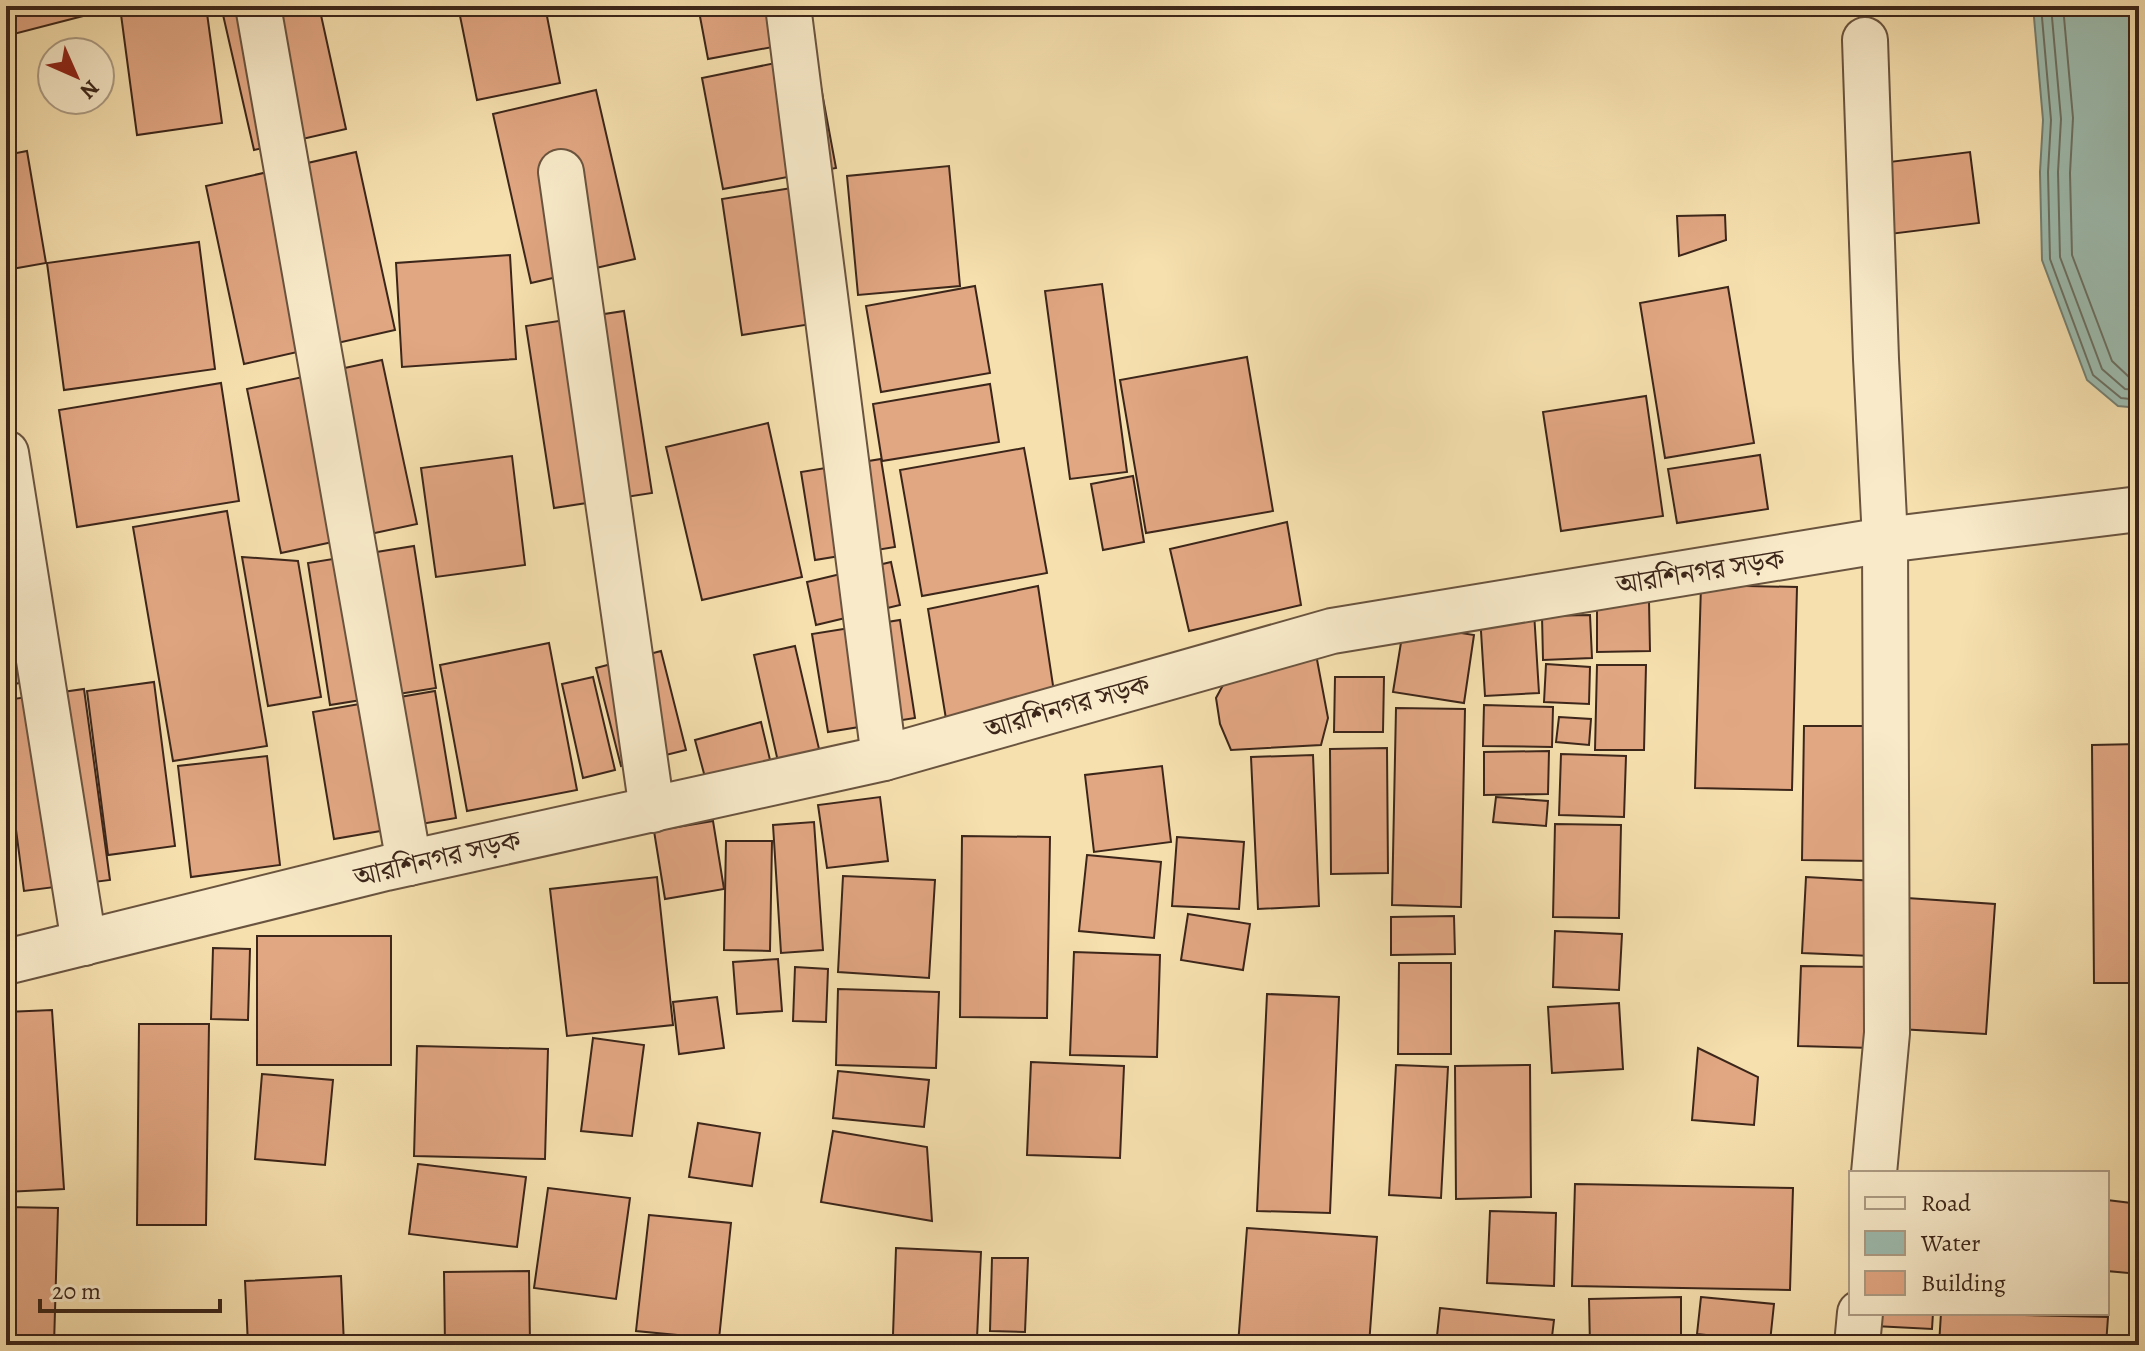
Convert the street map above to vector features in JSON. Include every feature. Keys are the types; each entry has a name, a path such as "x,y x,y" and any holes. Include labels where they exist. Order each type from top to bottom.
{"street":[{"path":"258,6 409,863"},
{"path":"788,6 884,758"},
{"path":"1865,40 1885,540 1887,1033 1874,1171"},
{"path":"561,172 652,810"},
{"path":"6,453 84,943"},
{"name":"আরশিনগর সড়ক","path":"6,962 409,863 884,758 1332,631 1885,540 2139,509"},
{"path":"1857,1345 1860,1315"}],"water":[{"path":"2033,6 2139,6 2139,408 2118,406 2087,380 2042,260 2040,172 2043,120"}],"building":[{"path":"6,6 113,6 114,8 6,36"},
{"path":"206,6 222,123 137,135 120,7"},
{"path":"221,6 319,6 346,129 254,150"},
{"path":"458,6 545,6 560,83 477,100"},
{"path":"698,6 809,6 815,39 708,59"},
{"path":"815,55 836,168 723,189 702,78"},
{"path":"596,90 635,259 531,283 493,114"},
{"path":"27,151 46,263 6,270 6,155"},
{"path":"356,152 395,330 244,364 206,186"},
{"path":"1970,152 1979,223 1890,234 1881,163"},
{"path":"949,166 960,286 858,295 847,176"},
{"path":"823,183 843,319 742,335 722,199"},
{"path":"1725,215 1726,240 1679,256 1677,216"},
{"path":"199,242 215,369 64,390 47,263"},
{"path":"510,255 516,359 402,367 396,263"},
{"path":"1102,284 1127,472 1070,479 1045,291"},
{"path":"975,286 990,373 881,392 866,306"},
{"path":"1728,287 1754,443 1665,458 1640,303"},
{"path":"624,311 652,493 554,508 526,326"},
{"path":"1247,357 1273,511 1146,533 1120,380"},
{"path":"382,360 417,524 281,553 247,389"},
{"path":"221,383 239,501 77,527 59,410"},
{"path":"990,384 999,442 882,461 873,404"},
{"path":"1646,396 1663,516 1561,531 1543,412"},
{"path":"768,423 802,577 702,600 666,447"},
{"path":"1024,448 1047,573 922,596 900,470"},
{"path":"1760,455 1768,509 1677,523 1668,469"},
{"path":"512,456 525,565 436,577 421,468"},
{"path":"881,459 895,547 815,560 801,472"},
{"path":"1133,476 1144,542 1103,550 1091,484"},
{"path":"227,511 267,746 173,761 133,527"},
{"path":"1287,522 1301,605 1189,631 1170,549"},
{"path":"414,546 436,688 330,705 308,563"},
{"path":"6,550 46,677 6,686"},
{"path":"242,557 298,561 321,697 268,706"},
{"path":"891,562 900,605 816,625 807,582"},
{"path":"1701,585 1797,587 1792,790 1695,788"},
{"path":"1038,586 1054,692 946,719 928,609"},
{"path":"1649,601 1650,651 1597,652 1597,602"},
{"path":"1534,612 1539,693 1485,696 1480,615"},
{"path":"1590,615 1592,658 1543,660 1542,616"},
{"path":"900,620 915,718 828,732 812,634"},
{"path":"1404,624 1474,635 1464,703 1393,692"},
{"path":"549,643 577,790 467,811 440,665"},
{"path":"795,646 823,766 781,775 754,655"},
{"path":"1315,649 1328,718 1321,745 1231,750 1220,724 1216,698 1235,663"},
{"path":"661,651 686,750 621,766 596,668"},
{"path":"1546,664 1590,667 1589,704 1544,702"},
{"path":"1597,665 1646,665 1644,750 1595,750"},
{"path":"593,677 615,770 583,778 562,684"},
{"path":"1335,677 1384,677 1383,732 1334,732"},
{"path":"154,682 175,846 108,855 87,691"},
{"path":"84,689 110,880 24,891 6,753 6,700"},
{"path":"435,691 456,818 334,839 313,712"},
{"path":"1484,705 1553,707 1552,747 1483,746"},
{"path":"1396,708 1465,709 1461,907 1392,905"},
{"path":"1559,717 1591,719 1589,745 1556,742"},
{"path":"761,722 771,764 706,781 695,740"},
{"path":"1804,726 1876,726 1874,861 1802,860"},
{"path":"2139,744 2139,983 2094,983 2092,745"},
{"path":"1387,748 1388,873 1331,874 1330,749"},
{"path":"1549,751 1548,794 1484,795 1484,752"},
{"path":"1561,754 1626,756 1624,817 1559,815"},
{"path":"1313,755 1319,906 1258,909 1251,757"},
{"path":"267,756 280,865 191,877 178,766"},
{"path":"1162,766 1171,842 1094,852 1085,775"},
{"path":"880,797 888,861 827,868 818,805"},
{"path":"1496,797 1548,801 1546,826 1493,822"},
{"path":"713,821 724,889 665,899 654,831"},
{"path":"814,822 823,950 781,953 773,825"},
{"path":"1555,824 1621,825 1619,918 1553,917"},
{"path":"962,836 1050,837 1047,1018 960,1017"},
{"path":"1177,837 1244,842 1239,909 1172,906"},
{"path":"726,841 772,841 770,951 724,950"},
{"path":"1087,855 1161,862 1154,938 1079,931"},
{"path":"843,876 935,880 929,978 838,972"},
{"path":"657,877 673,1025 567,1036 550,889"},
{"path":"1806,877 1876,881 1871,956 1802,953"},
{"path":"1907,898 1995,904 1986,1034 1899,1029"},
{"path":"1188,914 1250,924 1243,970 1181,960"},
{"path":"1454,916 1455,954 1391,955 1391,917"},
{"path":"1555,931 1622,934 1619,990 1553,987"},
{"path":"257,936 391,936 391,1065 257,1065"},
{"path":"213,948 250,949 248,1020 211,1019"},
{"path":"1074,952 1160,955 1157,1057 1070,1055"},
{"path":"778,959 782,1011 737,1014 733,962"},
{"path":"1399,963 1451,963 1451,1054 1398,1054"},
{"path":"1801,966 1875,967 1872,1048 1798,1046"},
{"path":"795,967 828,969 826,1022 793,1021"},
{"path":"838,989 939,992 936,1068 836,1065"},
{"path":"1267,994 1339,997 1330,1213 1257,1211"},
{"path":"717,997 724,1048 679,1054 673,1002"},
{"path":"1619,1003 1623,1069 1552,1073 1548,1007"},
{"path":"52,1010 64,1189 6,1192 6,1012"},
{"path":"139,1024 209,1024 206,1225 137,1225"},
{"path":"593,1038 644,1045 632,1136 581,1131"},
{"path":"417,1046 548,1049 545,1159 414,1156"},
{"path":"1698,1048 1758,1077 1754,1125 1692,1120"},
{"path":"1031,1062 1124,1066 1120,1158 1027,1155"},
{"path":"1396,1065 1448,1067 1441,1198 1389,1195"},
{"path":"1530,1065 1531,1197 1456,1199 1455,1066"},
{"path":"838,1071 929,1080 924,1127 833,1118"},
{"path":"262,1074 333,1080 325,1165 255,1159"},
{"path":"698,1123 760,1133 752,1186 689,1177"},
{"path":"833,1131 927,1147 932,1221 821,1202"},
{"path":"418,1164 526,1177 517,1247 409,1234"},
{"path":"1575,1184 1793,1188 1790,1290 1572,1286"},
{"path":"548,1188 630,1198 616,1299 534,1288"},
{"path":"2109,1200 2139,1204 2139,1274 2109,1271"},
{"path":"6,1207 58,1208 54,1345 6,1345"},
{"path":"1490,1211 1556,1213 1554,1286 1487,1283"},
{"path":"649,1215 731,1223 719,1339 636,1331"},
{"path":"1247,1228 1377,1237 1369,1345 1238,1345"},
{"path":"896,1248 981,1252 977,1338 893,1335"},
{"path":"992,1258 1028,1258 1025,1332 990,1331"},
{"path":"529,1271 530,1345 445,1345 444,1272"},
{"path":"341,1276 344,1345 248,1345 245,1281"},
{"path":"1681,1297 1681,1345 1590,1345 1589,1299"},
{"path":"1701,1297 1774,1304 1770,1342 1697,1334"},
{"path":"1440,1308 1554,1320 1551,1345 1436,1345"},
{"path":"1855,1315 1933,1315 1932,1329 1855,1325"},
{"path":"1941,1315 2108,1317 2106,1345 1939,1345"}]}
